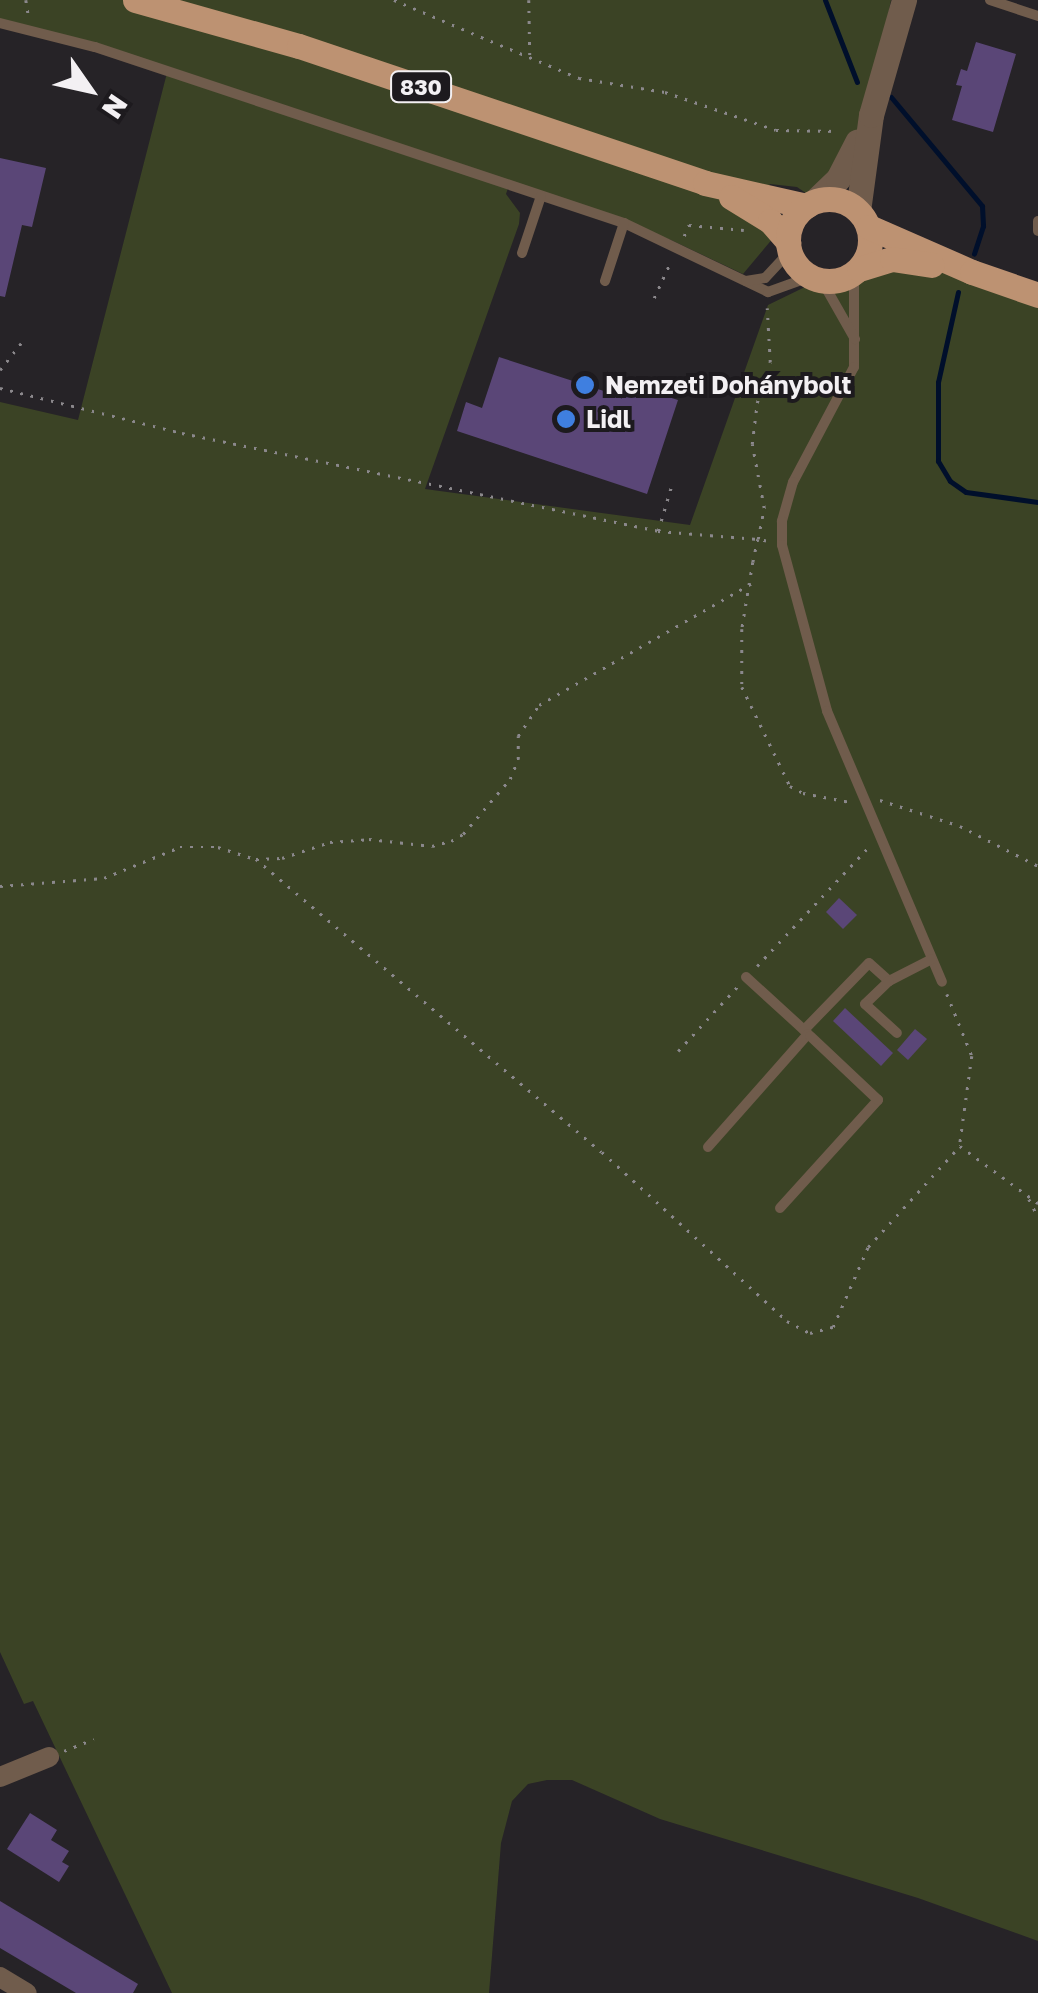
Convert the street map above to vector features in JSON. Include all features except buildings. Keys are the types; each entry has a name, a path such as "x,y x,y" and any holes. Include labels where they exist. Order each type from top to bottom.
{"main road":[{"name":"830","path":"135,0 299,46 704,183 811,203 839,200 864,219 972,272 1038,294"},
{"name":"830","path":"704,183 758,212 816,279 892,259 972,272"},
{"path":"789,247 796,215 811,203"},
{"path":"856,271 870,249 864,219"}],"street":[{"path":"892,0 892,34"},
{"path":"811,203 838,179 865,125 904,0"},
{"path":"864,219 865,125"},
{"path":"0,1777 49,1757"},
{"path":"0,1977 27,1993"}],"lane":[{"path":"990,0 1038,16"},
{"path":"0,22 95,47 624,222 768,292 816,279 856,340"},
{"path":"522,253 541,196"},
{"path":"1038,220 1038,232"},
{"path":"604,282 624,222"},
{"path":"746,281 766,278 789,247"},
{"path":"856,271 854,367 844,393 793,482 782,522 782,545 816,676 942,982"},
{"path":"897,1034 865,1004 888,981 932,959"},
{"path":"708,1147 868,963 888,981"},
{"path":"746,977 878,1100 780,1208"}],"path":[{"path":"394,0 591,81 665,92 757,126 865,125"},
{"path":"529,0 530,59"},
{"path":"654,298 690,226 745,230 758,212"},
{"path":"768,292 770,362 757,404 752,444 764,508 742,630 742,687 790,786 803,793 867,803"},
{"path":"0,370 21,343"},
{"path":"0,388 182,434 658,531 758,538 782,545"},
{"path":"658,531 672,484"},
{"path":"0,886 104,878 180,847 218,847 256,859 282,858 330,842 369,840 432,846 450,841 463,834 510,779 518,759 518,736 538,705 752,583"},
{"path":"859,784 886,804 960,826 1038,866"},
{"path":"678,1051 862,854"},
{"path":"256,859 602,1152 788,1321 810,1333 832,1328 868,1247 960,1146 972,1056 942,982"},
{"path":"960,1146 1038,1203"},
{"path":"1028,1198 1038,1218"},
{"path":"49,1757 94,1739"}],"green space":[{"path":"0,0 891,0 868,116 816,200 797,187 770,184 766,190 774,237 743,274 671,240 510,182 506,194 520,213 519,224 425,489 690,525 768,305 807,286 846,284 907,262 1038,297 1038,1941 918,1898 660,1819 572,1780 547,1780 528,1784 512,1801 501,1843 489,1993 172,1993 33,1701 24,1704 0,1652 0,402 78,420 168,69 0,20"}],"waterway":[{"path":"825,0 857,82"},
{"path":"891,97 982,206 983,226 974,254"},
{"path":"958,292 938,382 938,461 950,481 966,492 1038,502"}],"place":[{"name":"Nemzeti Dohánybolt","path":"585,385"},
{"name":"Lidl","path":"566,419"}]}
